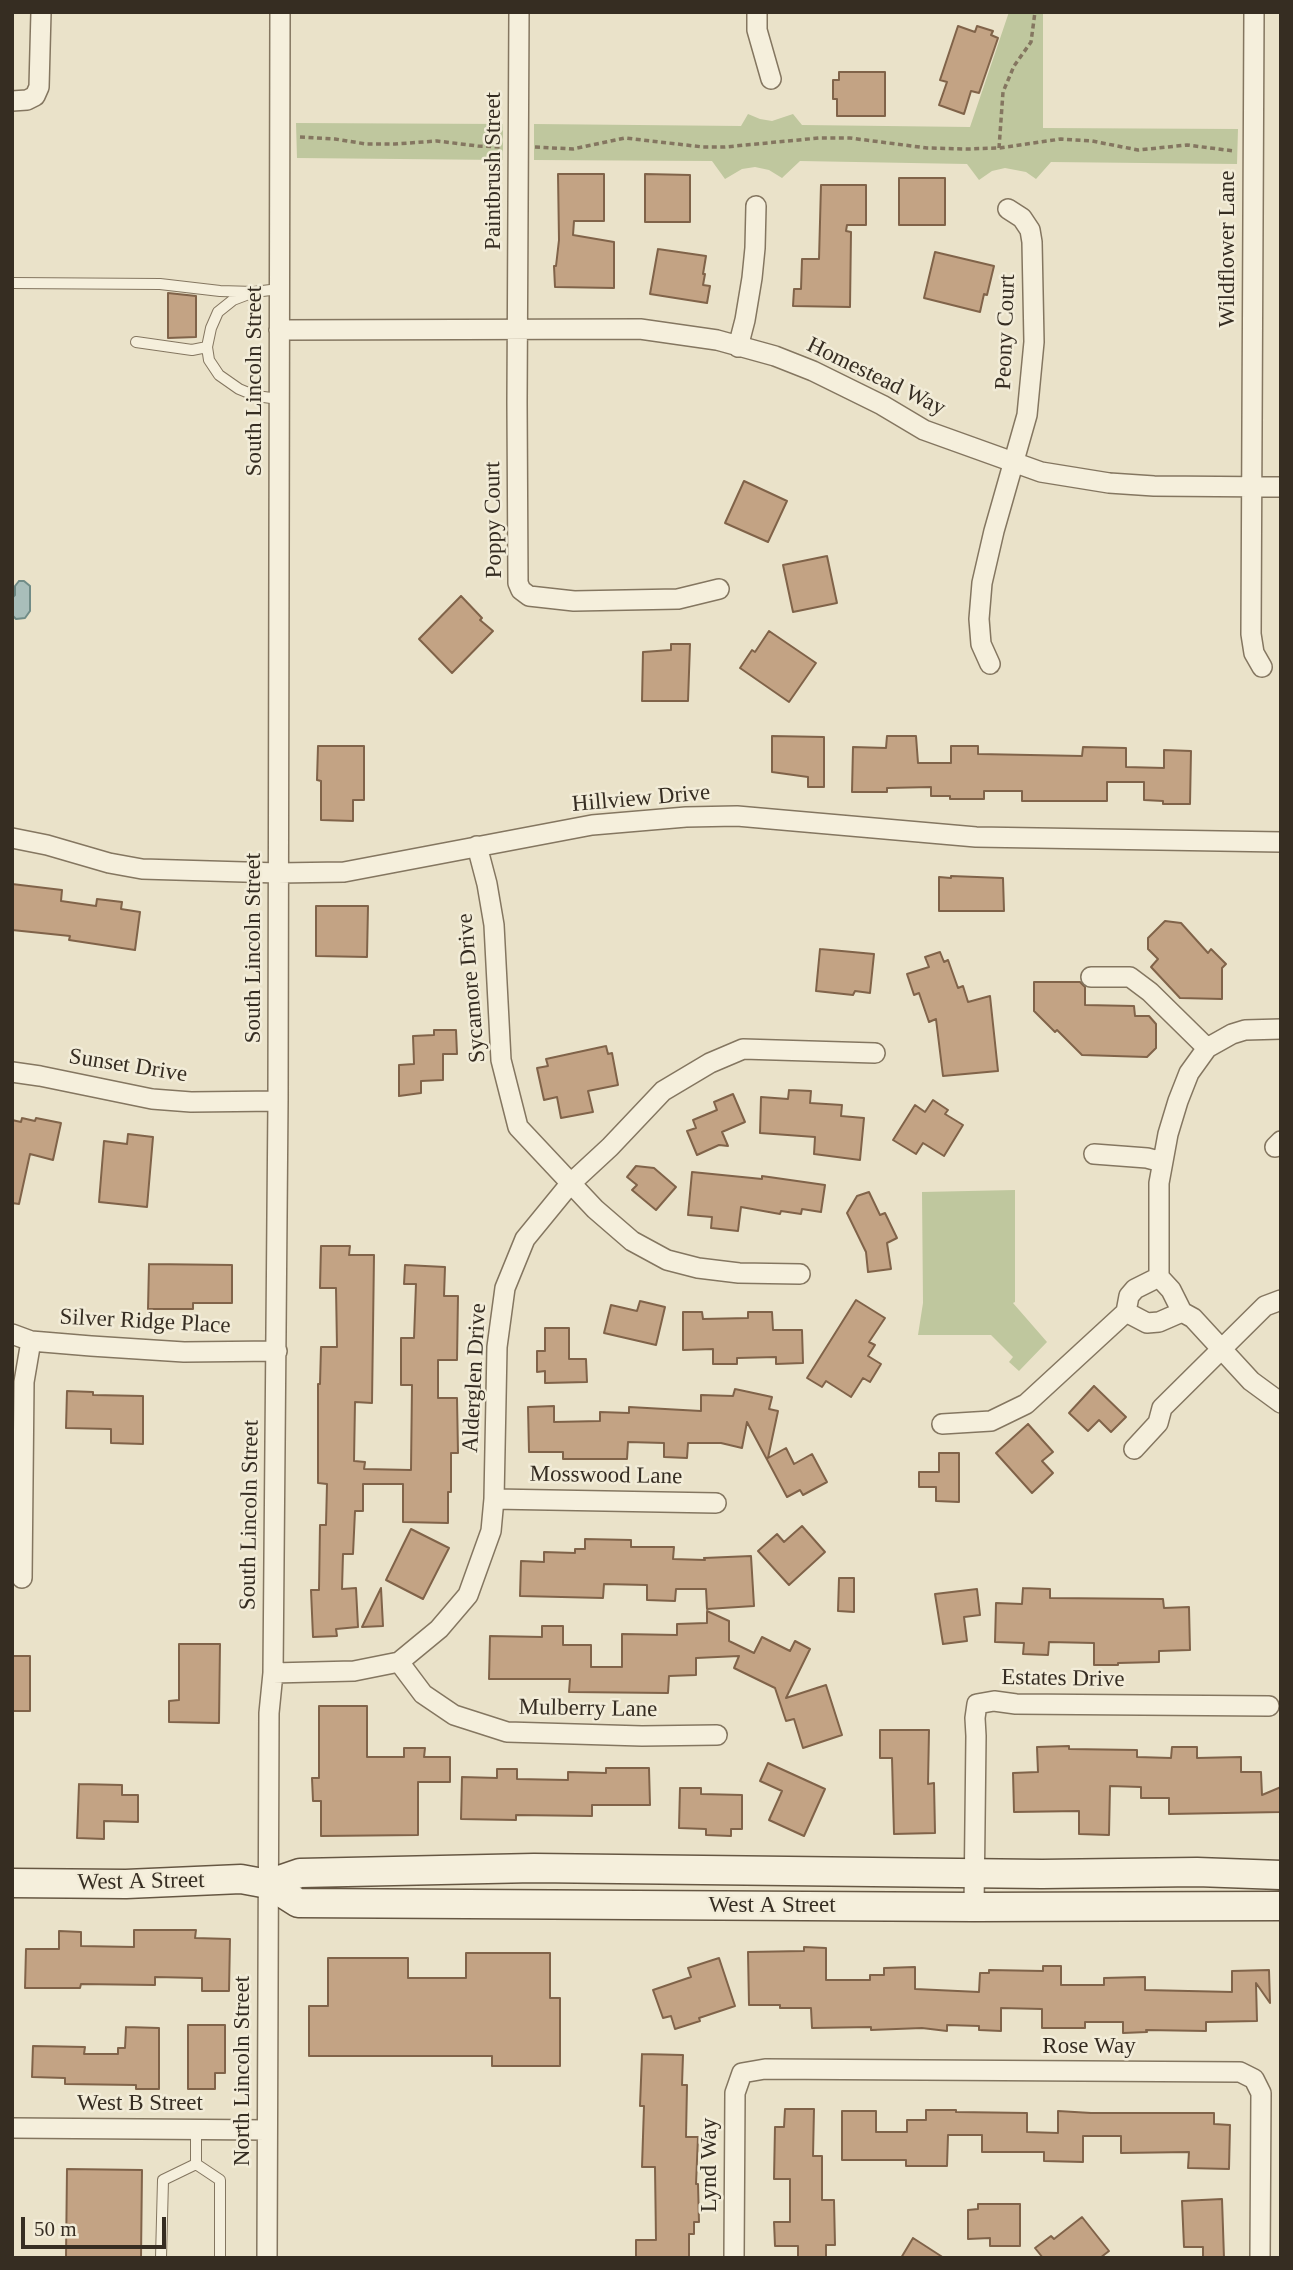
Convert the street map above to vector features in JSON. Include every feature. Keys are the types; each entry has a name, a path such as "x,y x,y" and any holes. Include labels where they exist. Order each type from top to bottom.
{"main road":[{"name":"West A Street","path":"268,1884 300,1873 534,1868 975,1874 1196,1872 1281,1875"},
{"name":"West A Street","path":"12,1883 126,1884 241,1880 268,1884 298,1903 1281,1906"}],"street":[{"path":"12,101 27,100 35,96 40,77 41,12"},
{"name":"South Lincoln Street","path":"268,1884 269,1713 273,1673 278,1101 280,12"},
{"name":"Paintbrush Street","path":"517,331 519,12"},
{"path":"757,12 757,30 771,79"},
{"name":"Wildflower Lane","path":"1254,12 1251,634 1254,653 1262,667"},
{"path":"738,347 752,278 756,206"},
{"name":"Peony Court","path":"990,664 981,644 979,620 982,583 1027,415 1033,369 1033,255 1030,230 1022,218 1008,209"},
{"name":"Homestead Way","path":"279,330 639,329 717,340 775,356 813,371 882,405 924,430 1014,464 1049,474 1108,483 1154,486 1281,486"},
{"name":"Poppy Court","path":"517,331 517,573 521,590 529,596 544,599 657,601 719,589"},
{"name":"Hillview Drive","path":"12,838 142,869 278,873 344,872 592,825 687,817 737,816 976,837 1281,842"},
{"name":"Sycamore Drive","path":"477,846 494,925 501,1060 518,1127 595,1209 632,1241 667,1260 725,1271 800,1274"},
{"path":"1091,977 1130,977 1150,992 1207,1048"},
{"path":"1281,1029 1245,1030 1207,1048 1189,1073 1168,1134 1159,1183 1159,1277 1171,1290 1182,1312 1194,1318 1251,1381 1281,1403"},
{"name":"Alderglen Drive","path":"273,1673 354,1671 399,1662 439,1629 468,1595 491,1531 497,1347 505,1288 525,1239 570,1184 610,1147 663,1091 710,1063 743,1049 875,1053"},
{"name":"Sunset Drive","path":"12,1072 152,1099 191,1102 278,1101"},
{"path":"1094,1154 1147,1158 1162,1162"},
{"path":"942,1424 990,1421 1026,1404 1126,1312 1129,1296 1135,1289 1159,1277"},
{"path":"1134,1449 1158,1423 1161,1408 1265,1306 1281,1300"},
{"path":"1126,1312 1147,1324 1160,1322 1182,1312"},
{"name":"Silver Ridge Place","path":"12,1334 31,1340 184,1352 276,1351"},
{"path":"22,1578 24,1382 31,1340"},
{"name":"Mosswood Lane","path":"494,1499 716,1503"},
{"name":"Mulberry Lane","path":"399,1662 423,1694 454,1715 507,1732 717,1735"},
{"name":"Estates Drive","path":"974,1907 977,1704 994,1701 1016,1704 1269,1706"},
{"name":"North Lincoln Street","path":"267,2258 268,1884"},
{"name":"Rose Way","path":"743,2073 765,2069 1240,2072 1254,2079 1261,2093 1260,2258"},
{"name":"Lynd Way","path":"734,2258 735,2093 743,2073"},
{"name":"West B Street","path":"12,2128 267,2130"}],"lane":[{"path":"12,283 160,284 254,292 279,289"},
{"path":"254,292 233,299 218,312 206,347 209,360 219,375 239,389 256,396 279,399"},
{"path":"136,342 192,350 206,347"},
{"path":"196,2129 196,2164"},
{"path":"162,2258 163,2180 196,2164"},
{"path":"196,2164 220,2180 220,2258"}],"path":[{"path":"999,148 1003,92 1014,66 1031,42 1035,12"},
{"path":"300,137 366,144 437,141 502,147"},
{"path":"535,147 573,149 625,138 703,147 849,138 927,148 999,148 1060,139 1092,141 1138,150 1187,145 1234,150"}],"green space":[{"path":"1009,12 1043,12 1043,128 1238,129 1237,164 1051,162 1036,179 1026,172 1005,168 992,171 979,180 967,164 800,161 782,178 769,170 755,167 742,169 725,179 712,161 534,160 534,124 741,126 748,114 772,121 793,114 802,125 970,127"},
{"path":"296,123 503,124 503,160 297,158"},
{"path":"1015,1190 1013,1303 1047,1342 1019,1371 1009,1362 1013,1357 991,1335 918,1335 923,1303 922,1192"}],"shaded area":[{"path":"19,581 30,586 30,611 25,618 16,619 12,615 12,598"}],"building":[{"path":"958,26 975,32 977,26 993,31 991,35 998,38 979,93 971,91 964,114 939,105 947,82 940,80"},
{"path":"839,72 885,72 885,116 837,116 833,80 839,80"},
{"path":"558,174 604,174 604,221 574,221 573,235 614,242 614,288 555,287 554,266 559,240"},
{"path":"645,174 690,175 690,222 645,222"},
{"path":"899,178 945,178 945,225 899,225"},
{"path":"821,185 866,185 866,225 847,225 846,231 851,232 850,307 793,306 794,289 801,289 802,259 819,259"},
{"path":"658,249 706,256 703,285 710,286 707,303 650,294"},
{"path":"935,252 994,266 980,312 924,298"},
{"path":"168,293 196,296 196,337 168,338"},
{"path":"744,481 787,501 768,542 725,523"},
{"path":"827,556 837,603 793,612 783,565"},
{"path":"461,596 482,618 480,620 493,631 452,673 419,639"},
{"path":"769,631 816,663 789,702 740,668"},
{"path":"671,644 690,644 688,701 642,701 643,652 671,650"},
{"path":"772,736 824,737 824,787 808,787 808,777 772,772"},
{"path":"887,736 916,736 918,763 951,763 951,746 978,746 978,754 1082,756 1083,747 1126,748 1126,767 1164,768 1164,750 1191,751 1190,804 1163,804 1163,801 1144,800 1144,782 1107,782 1107,801 1022,801 1022,791 984,791 984,799 950,799 950,796 931,796 931,787 887,788 887,792 852,792 853,747 886,748"},
{"path":"318,746 364,746 364,800 353,800 353,821 321,820 321,781 317,780"},
{"path":"939,877 1003,878 1004,911 939,911"},
{"path":"12,884 62,890 61,901 96,906 97,899 122,902 121,909 140,912 135,950 69,940 70,936 12,930"},
{"path":"316,906 368,906 367,957 316,956"},
{"path":"1165,921 1181,923 1208,953 1211,949 1226,964 1222,968 1222,999 1180,998 1151,967 1158,959 1148,949 1148,938"},
{"path":"820,949 874,954 870,993 855,991 853,995 816,991"},
{"path":"940,952 944,962 948,960 958,988 963,986 968,1002 990,996 998,1071 943,1076 936,1019 929,1022 919,993 914,995 907,974 929,967 925,957"},
{"path":"1034,982 1080,982 1085,987 1085,1005 1134,1006 1135,1016 1149,1016 1156,1024 1156,1048 1147,1057 1082,1055 1034,1011"},
{"path":"434,1030 456,1030 457,1054 443,1054 443,1080 421,1081 421,1093 399,1096 399,1065 414,1064 413,1036 434,1035"},
{"path":"606,1046 608,1054 612,1053 618,1085 588,1091 593,1112 561,1118 557,1097 544,1100 537,1068 548,1066 546,1059"},
{"path":"789,1090 811,1091 810,1103 842,1105 841,1116 864,1118 860,1160 814,1154 815,1137 760,1133 761,1097 788,1099"},
{"path":"733,1094 745,1122 722,1132 728,1146 719,1145 697,1155 687,1131 696,1128 693,1120 717,1110 714,1102"},
{"path":"933,1100 948,1110 945,1114 963,1125 944,1156 923,1143 916,1154 893,1140 915,1105 925,1112"},
{"path":"22,1118 61,1123 53,1160 30,1154 19,1204 12,1203 12,1120 21,1122"},
{"path":"128,1134 153,1137 147,1207 99,1202 104,1141 127,1144"},
{"path":"636,1166 654,1168 676,1187 656,1210 632,1190 637,1185 627,1177"},
{"path":"692,1172 762,1179 762,1176 825,1185 821,1212 802,1209 801,1214 781,1211 780,1214 741,1207 738,1231 711,1228 712,1217 688,1215"},
{"path":"869,1192 880,1215 885,1213 897,1238 887,1243 891,1269 868,1272 866,1252 847,1213 857,1196"},
{"path":"321,1246 350,1246 349,1255 374,1255 372,1403 355,1402 354,1461 365,1462 364,1469 411,1470 412,1385 401,1385 401,1338 414,1338 416,1284 404,1284 405,1265 445,1267 444,1296 458,1296 457,1360 438,1360 438,1398 457,1398 458,1453 451,1453 448,1523 403,1522 403,1484 363,1484 363,1511 355,1511 353,1554 343,1554 342,1589 356,1588 358,1627 336,1629 337,1636 313,1637 311,1590 319,1590 320,1525 326,1525 327,1484 318,1483 318,1384 321,1347 337,1347 336,1288 320,1288"},
{"path":"149,1264 232,1265 232,1303 193,1303 193,1309 148,1309"},
{"path":"856,1300 885,1318 869,1342 875,1345 868,1356 881,1364 870,1382 863,1378 851,1397 826,1381 822,1387 807,1378"},
{"path":"640,1301 665,1307 656,1345 604,1333 611,1305 637,1311"},
{"path":"683,1312 702,1312 703,1319 748,1318 748,1312 772,1312 773,1330 802,1330 803,1363 776,1364 776,1357 737,1358 737,1364 713,1364 713,1349 683,1350"},
{"path":"545,1328 569,1328 569,1359 586,1359 587,1382 545,1383 545,1371 537,1372 537,1351 545,1351"},
{"path":"1094,1386 1126,1417 1111,1432 1099,1420 1088,1431 1069,1413"},
{"path":"735,1389 772,1397 769,1409 778,1411 768,1458 786,1448 794,1464 812,1454 827,1482 803,1495 800,1490 787,1497 747,1422 742,1448 721,1443 688,1443 687,1458 664,1457 664,1443 628,1442 627,1459 563,1459 563,1452 529,1452 528,1407 554,1406 554,1422 600,1421 600,1412 629,1413 629,1407 701,1411 701,1395 733,1396"},
{"path":"67,1391 93,1392 93,1395 143,1396 143,1444 111,1443 111,1429 66,1428"},
{"path":"1028,1424 1053,1452 1042,1461 1053,1473 1032,1493 996,1453"},
{"path":"939,1453 959,1453 959,1502 936,1501 936,1487 919,1487 919,1472 939,1472"},
{"path":"802,1526 825,1552 789,1585 758,1551 777,1534 784,1542"},
{"path":"411,1529 449,1548 423,1599 386,1580"},
{"path":"585,1539 631,1540 631,1547 674,1547 673,1559 705,1560 704,1558 751,1556 754,1606 707,1609 706,1589 676,1589 675,1601 647,1600 647,1585 604,1584 603,1598 520,1596 521,1561 544,1562 544,1552 575,1553 575,1549 585,1549"},
{"path":"839,1578 854,1578 854,1612 838,1611"},
{"path":"381,1588 383,1626 362,1627"},
{"path":"1023,1588 1050,1589 1050,1598 1163,1599 1164,1608 1189,1607 1190,1650 1159,1651 1159,1662 1118,1665 1094,1665 1094,1643 1049,1642 1048,1655 1023,1654 1024,1643 995,1642 996,1603 1022,1604"},
{"path":"977,1589 980,1615 964,1617 967,1641 943,1644 935,1594"},
{"path":"707,1611 729,1621 729,1641 754,1653 762,1637 790,1651 795,1641 810,1649 786,1698 826,1685 842,1735 803,1748 794,1719 786,1721 775,1688 734,1668 739,1656 696,1658 696,1675 669,1676 668,1693 569,1692 570,1679 489,1679 490,1636 542,1637 542,1626 563,1626 563,1645 591,1645 591,1667 622,1667 622,1634 677,1635 677,1624 707,1623"},
{"path":"179,1644 220,1644 219,1723 169,1722 169,1701 179,1700"},
{"path":"12,1656 30,1656 30,1711 12,1711"},
{"path":"319,1706 367,1706 367,1757 404,1757 404,1748 425,1748 424,1757 450,1757 450,1782 418,1782 418,1835 321,1836 321,1801 313,1801 312,1778 319,1778"},
{"path":"880,1730 929,1730 928,1784 934,1783 935,1833 894,1834 892,1758 880,1758"},
{"path":"1069,1746 1069,1749 1137,1750 1137,1757 1171,1758 1172,1747 1197,1747 1197,1758 1241,1757 1241,1772 1261,1772 1262,1795 1281,1787 1281,1812 1169,1814 1169,1798 1141,1798 1141,1787 1110,1786 1109,1835 1079,1834 1079,1811 1014,1812 1013,1773 1038,1772 1037,1747"},
{"path":"768,1763 825,1789 804,1836 769,1820 782,1791 760,1781"},
{"path":"606,1768 649,1768 650,1805 592,1805 592,1816 516,1815 516,1820 461,1819 462,1777 497,1778 497,1769 517,1769 517,1779 568,1780 568,1772 606,1773"},
{"path":"79,1784 122,1785 122,1795 138,1795 138,1822 104,1821 104,1839 77,1838"},
{"path":"680,1788 701,1788 701,1794 742,1795 742,1829 731,1829 731,1836 706,1835 706,1829 679,1828"},
{"path":"134,1930 196,1930 195,1938 230,1939 229,1991 202,1991 202,1978 155,1977 155,1985 81,1984 80,1988 25,1988 26,1949 59,1949 59,1931 81,1932 81,1946 134,1947"},
{"path":"804,1947 826,1948 826,1980 870,1980 870,1975 884,1975 884,1968 915,1967 915,1989 979,1992 980,1973 989,1973 989,1970 1043,1971 1043,1966 1061,1966 1061,1985 1104,1985 1104,1978 1145,1977 1145,1990 1232,1992 1232,1971 1269,1970 1270,2003 1256,1983 1257,2021 1206,2022 1206,2031 1146,2030 1147,2032 1123,2033 1123,2022 1085,2022 1085,2028 1042,2028 1042,2009 1001,2008 1001,2031 979,2030 979,2026 947,2025 947,2031 922,2028 812,2028 811,2008 749,2005 748,1952 804,1951"},
{"path":"466,1953 550,1953 550,1998 560,1998 560,2066 492,2066 492,2056 309,2056 309,2006 328,2006 328,1958 408,1958 408,1978 466,1978"},
{"path":"719,1958 735,2006 675,2029 671,2016 663,2018 653,1990 691,1977 688,1968"},
{"path":"188,2025 225,2025 225,2073 215,2073 215,2089 188,2089"},
{"path":"126,2027 159,2028 159,2089 136,2089 136,2085 65,2084 65,2078 32,2077 33,2046 85,2047 84,2054 118,2054 118,2048 125,2048"},
{"path":"642,2054 683,2055 682,2085 687,2085 686,2137 698,2137 696,2184 699,2222 694,2222 694,2234 689,2234 689,2258 636,2258 636,2240 656,2240 655,2167 642,2167"},
{"path":"785,2109 814,2109 813,2156 822,2156 822,2200 834,2200 835,2245 826,2245 826,2258 798,2258 798,2246 775,2246 774,2222 790,2222 790,2179 774,2179 775,2127 784,2127"},
{"path":"926,2110 1027,2113 1027,2132 1058,2133 1058,2111 1214,2113 1214,2124 1230,2125 1229,2169 1188,2168 1189,2152 1121,2153 1121,2136 1083,2136 1083,2162 1044,2161 1044,2152 982,2152 982,2135 948,2135 947,2166 906,2166 906,2160 842,2160 842,2111 876,2111 876,2132 907,2132 907,2120 926,2120"},
{"path":"67,2169 142,2170 141,2258 66,2258"},
{"path":"1222,2199 1224,2258 1203,2258 1203,2247 1184,2247 1182,2201"},
{"path":"978,2204 1020,2204 1020,2246 990,2246 990,2238 968,2239 968,2210 978,2209"},
{"path":"1082,2217 1109,2251 1100,2258 1043,2258 1035,2248 1051,2236 1054,2239"},
{"path":"913,2238 944,2258 901,2258"}]}
